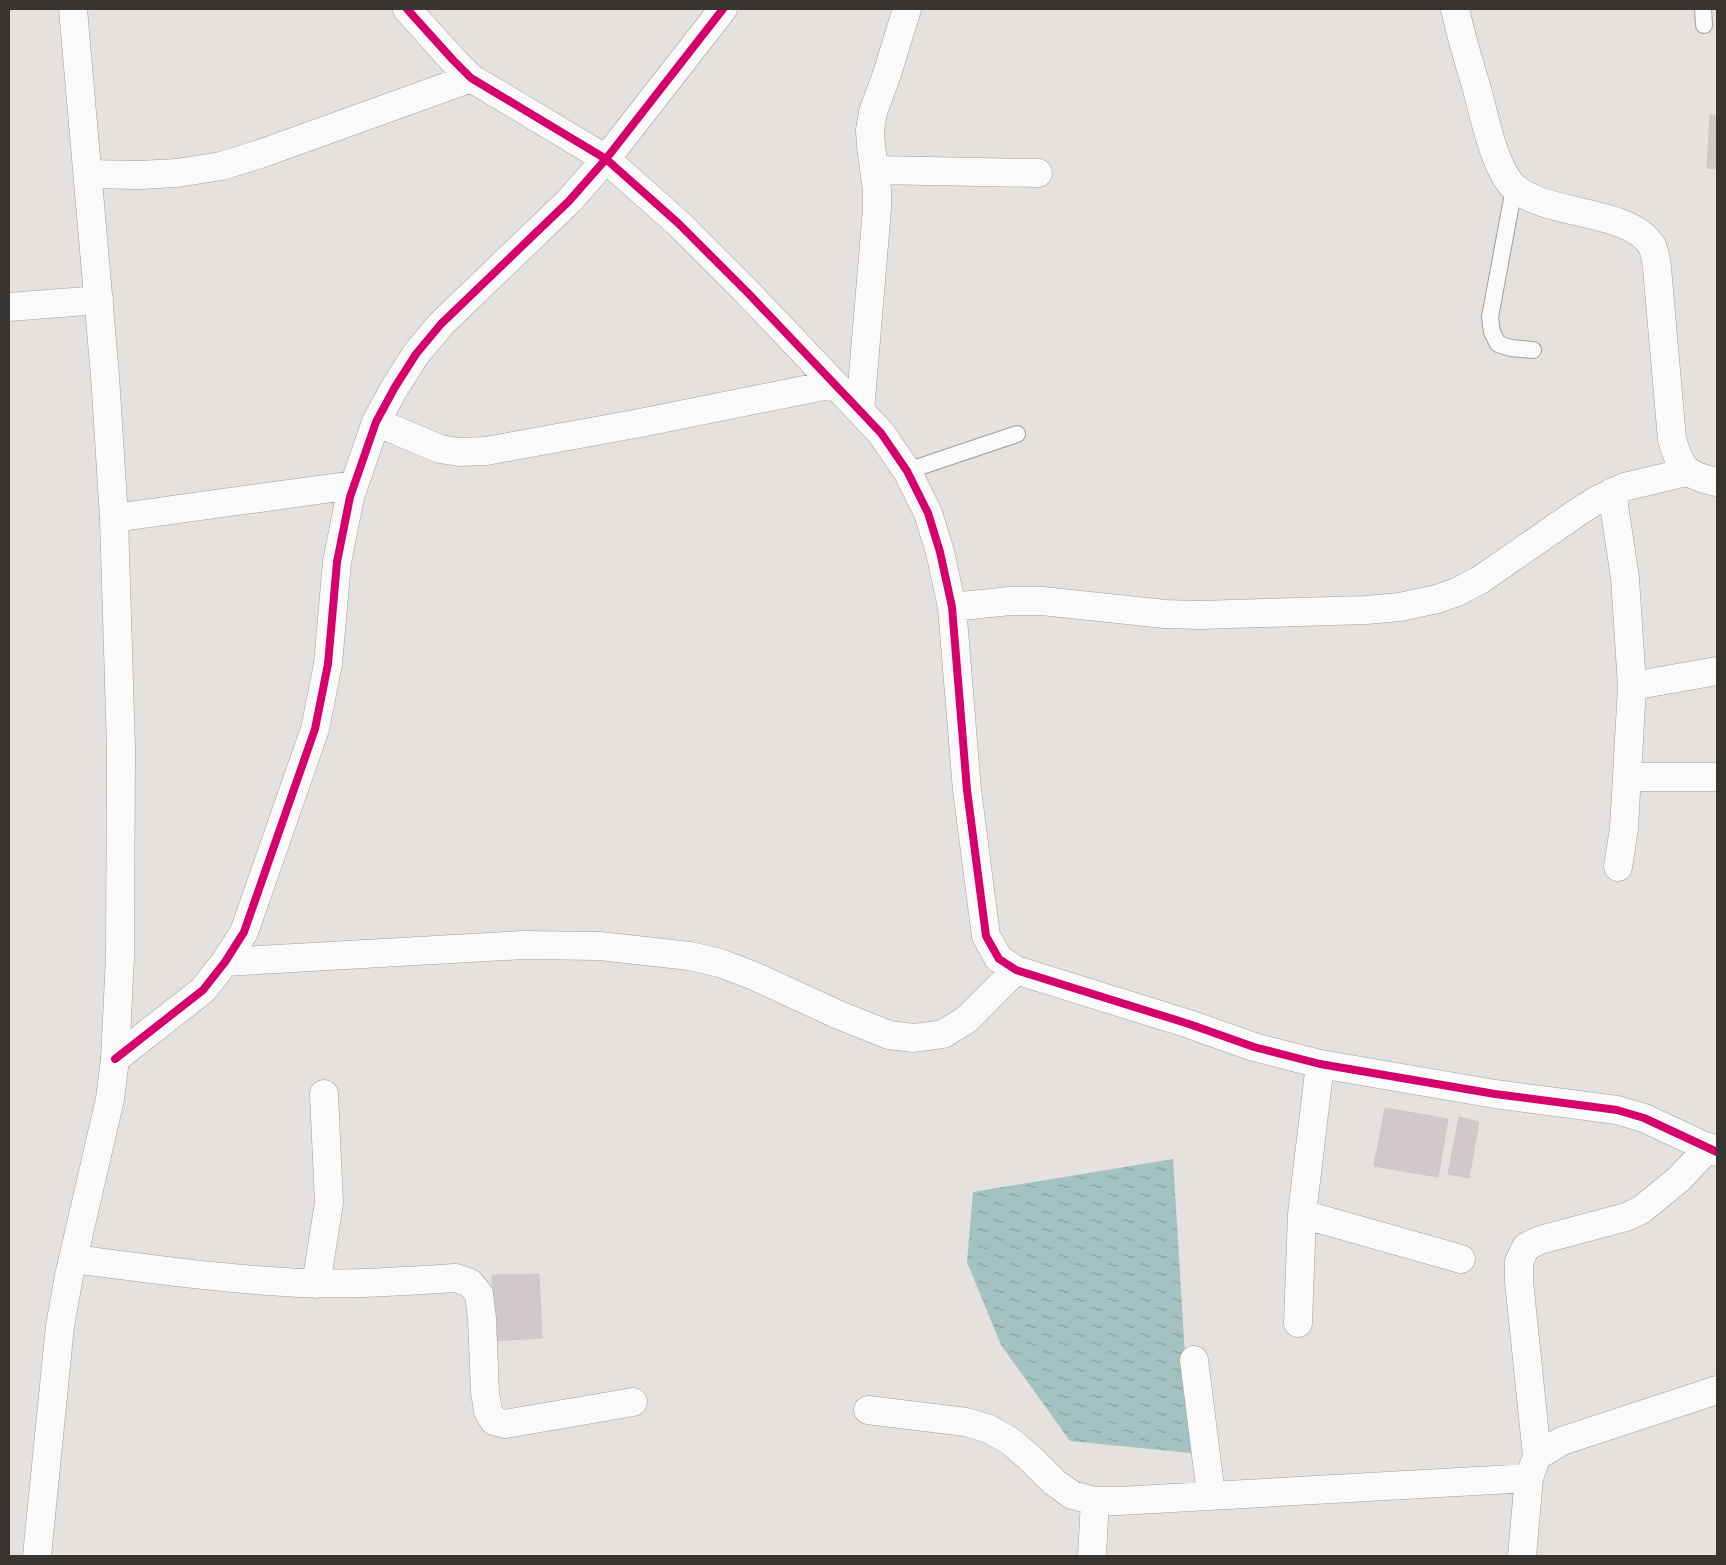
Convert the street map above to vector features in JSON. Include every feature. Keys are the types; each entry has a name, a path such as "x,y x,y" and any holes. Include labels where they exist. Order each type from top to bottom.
{"street":[{"path":"37,1556 60,1326 73,1259 110,1099 115,1059 120,957 120,749 114,518 105,376 73,9"},
{"path":"407,9 471,78 606,159 678,223 748,293 881,433 907,471 928,513 940,552 952,607 967,790 986,936 999,959 1016,970 1189,1024 1254,1047 1320,1064 1495,1094 1617,1110 1644,1118 1713,1149 1679,1180 1641,1210 1626,1217 1540,1240 1526,1247 1519,1262 1519,1281 1533,1467 1522,1556"},
{"path":"115,1059 203,990 225,962 244,932 315,728 328,664 337,562 348,506 376,422 395,387 416,354 440,324 562,207 606,159 723,9"},
{"path":"860,411 877,190 870,130 873,112 907,9"},
{"path":"1455,9 1492,145 1503,172 1514,188 1548,203 1626,225 1642,234 1653,248 1657,268 1672,439 1677,457 1687,472"},
{"path":"88,174 139,175 177,173 222,166 471,78"},
{"path":"874,170 1038,173"},
{"path":"9,307 98,300"},
{"path":"376,422 440,449 460,452 486,451 650,422 834,384"},
{"path":"952,607 1010,601 1042,602 1165,614 1199,615 1366,610 1400,607 1437,599 1457,592 1480,580 1578,512 1612,492 1637,483 1687,472 1717,482"},
{"path":"114,518 354,485"},
{"path":"1612,492 1625,578 1632,686 1628,777 1624,828 1618,866"},
{"path":"1632,686 1717,672"},
{"path":"1628,777 1717,777"},
{"path":"225,962 523,945 600,946 690,956 720,963 839,1015 889,1034 914,1038 943,1034 966,1020 1016,970"},
{"path":"1298,1323 1302,1214 1320,1064"},
{"path":"316,1284 329,1203 324,1094"},
{"path":"1302,1214 1461,1259"},
{"path":"73,1259 193,1274 316,1284 456,1278 470,1283 479,1294 485,1392 488,1411 494,1421 505,1424 633,1402"},
{"path":"1194,1360 1211,1495"},
{"path":"868,1410 966,1422 990,1429 1010,1442 1031,1459 1054,1482 1072,1495 1095,1501 1119,1501 1211,1495 1533,1467 1562,1441 1717,1390"},
{"path":"1092,1556 1095,1501"}],"lane":[{"path":"1514,188 1490,317 1492,332 1498,344 1511,348 1533,350"},
{"path":"907,471 1018,434"}],"water":[{"path":"1173,1159 1191,1453 1070,1441 1001,1345 967,1262 973,1192"}],"building":[{"path":"1710,115 1717,116 1717,169 1707,168"},
{"path":"1385,1108 1448,1119 1438,1177 1374,1166"},
{"path":"1459,1117 1479,1122 1469,1178 1448,1174"},
{"path":"539,1274 542,1338 494,1341 492,1275"}],"cycle path":[{"path":"407,9 471,78 606,159 678,223 748,293 881,433 907,471 928,513 940,552 952,607 967,790 986,936 999,959 1016,970 1189,1024 1254,1047 1320,1064 1495,1094 1617,1110 1644,1118 1717,1152"},
{"path":"115,1059 203,990 225,962 244,932 315,729 328,664 337,562 350,497 376,422 395,387 416,354 441,324 569,201 606,159 723,9"}]}
